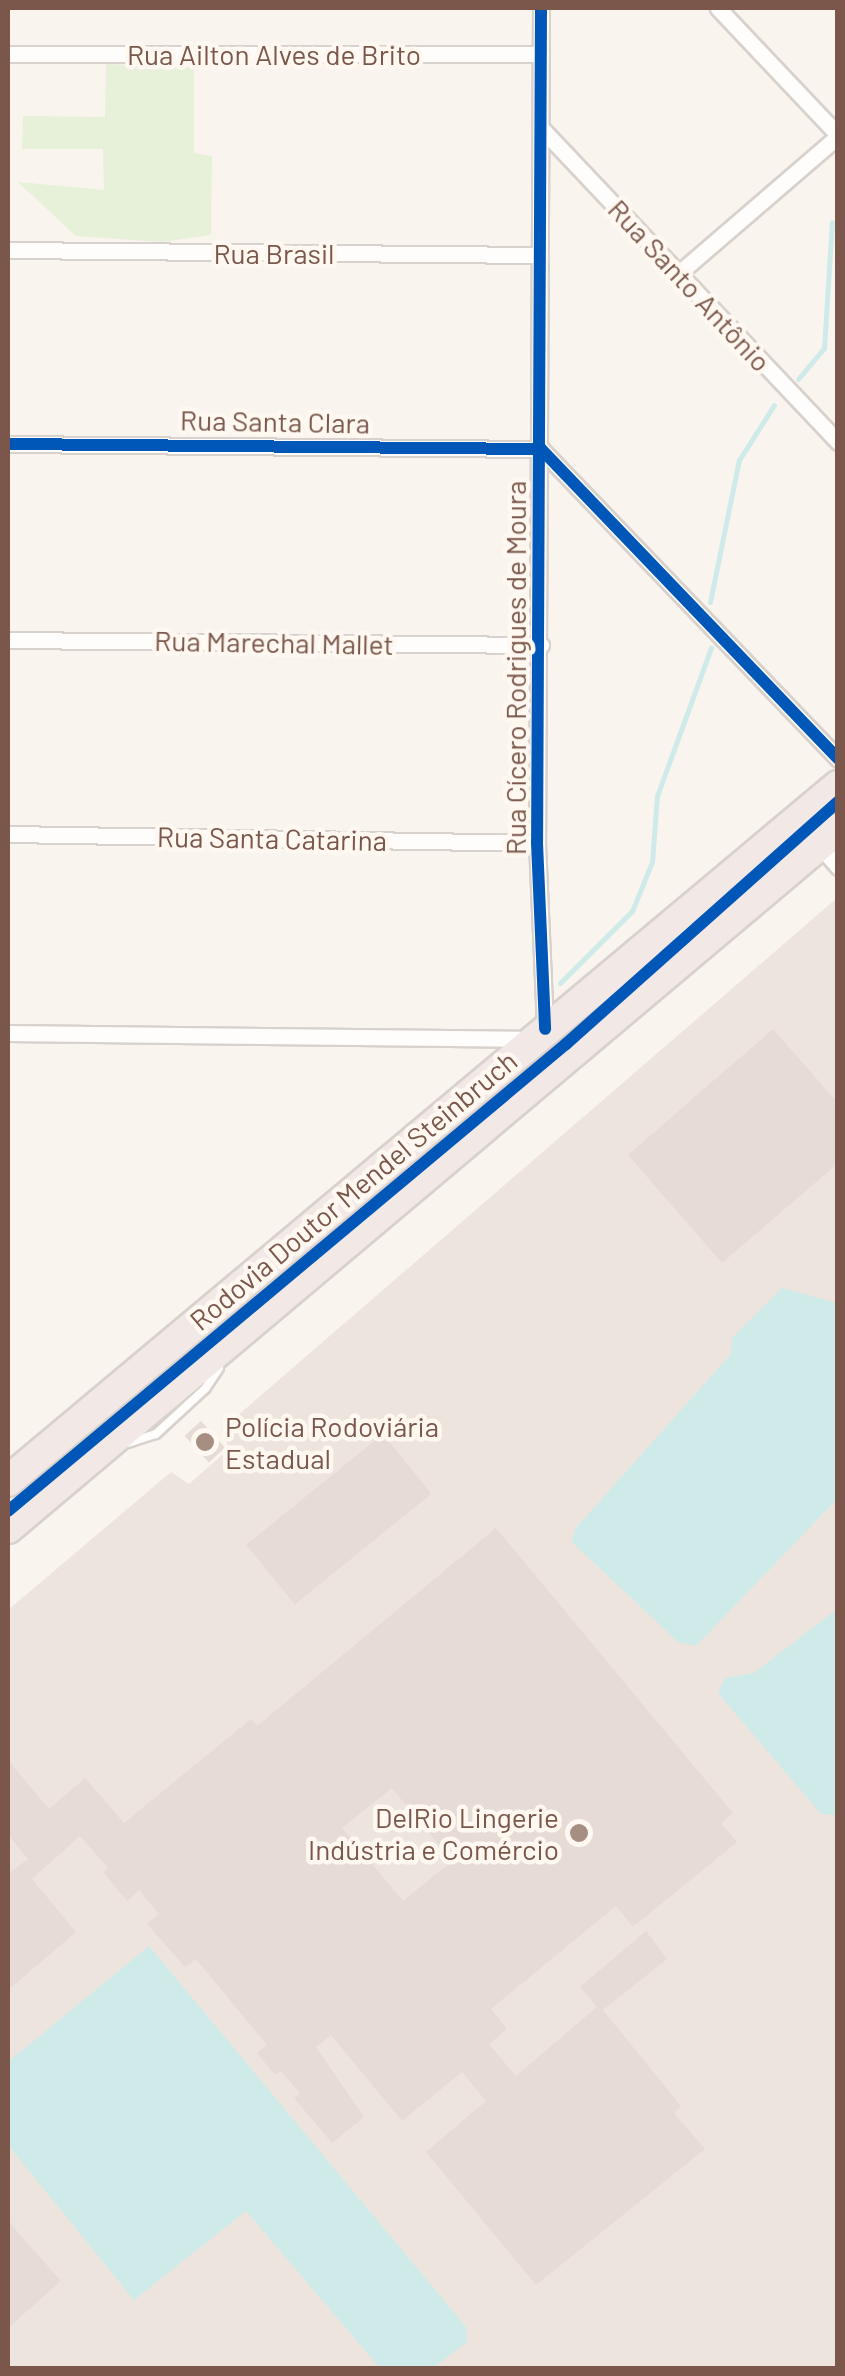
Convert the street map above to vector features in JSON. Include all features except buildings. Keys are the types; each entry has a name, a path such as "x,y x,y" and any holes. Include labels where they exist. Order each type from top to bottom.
{"highway":[{"name":"Rodovia Doutor Mendel Steinbruch","path":"8,1481 174,1333 838,786"},
{"name":"Rodovia Doutor Mendel Steinbruch","path":"8,1528 831,847"}],"street":[{"name":"Rua Cícero Rodrigues de Moura","path":"539,1034 541,8"},
{"path":"679,272 838,136 718,8"},
{"name":"Rua Ailton Alves de Brito","path":"8,54 541,54"},
{"name":"Rua Santo Antônio","path":"542,129 838,442"},
{"name":"Rua Brasil","path":"8,250 540,254"},
{"name":"Rua Santa Clara","path":"8,444 541,448"},
{"path":"541,448 838,759"},
{"name":"Rua Marechal Mallet","path":"8,640 541,645"},
{"name":"Rua Santa Catarina","path":"8,834 537,843"},
{"path":"8,1033 539,1034"}],"lane":[{"path":"174,1333 210,1360"},
{"path":"100,1450 156,1434 205,1389 238,1336"},
{"path":"111,1387 130,1426"}],"shaded area":[{"path":"837,898 837,2368 8,2368 8,1610 171,1472 189,1484 229,1449 222,1429"}],"green space":[{"path":"106,64 194,67 194,153 212,156 211,235 162,242 76,236 18,182 104,190 103,149 22,149 23,116 105,117"}],"water":[{"path":"782,1288 837,1303 837,1499 696,1646 678,1642 572,1542 575,1529 731,1354 732,1338"},
{"path":"837,1609 837,1815 821,1814 718,1693 725,1678 754,1673"},
{"path":"149,1946 466,2327 467,2342 433,2368 380,2368 246,2211 134,2300 8,2145 8,2062"}],"waterway":[{"path":"798,379 824,348 832,222"},
{"path":"710,602 739,460 774,405"},
{"path":"560,983 632,911 652,862 657,796 711,648"}],"cycle path":[{"path":"541,8 537,843 545,1029"},
{"path":"8,444 541,449 838,759"},
{"path":"8,1511 566,1044 838,802"}],"place":[{"name":"Polícia Rodoviária Estadual","path":"205,1442"},
{"name":"DelRio Lingerie Indústria e Comércio","path":"579,1833"}]}
